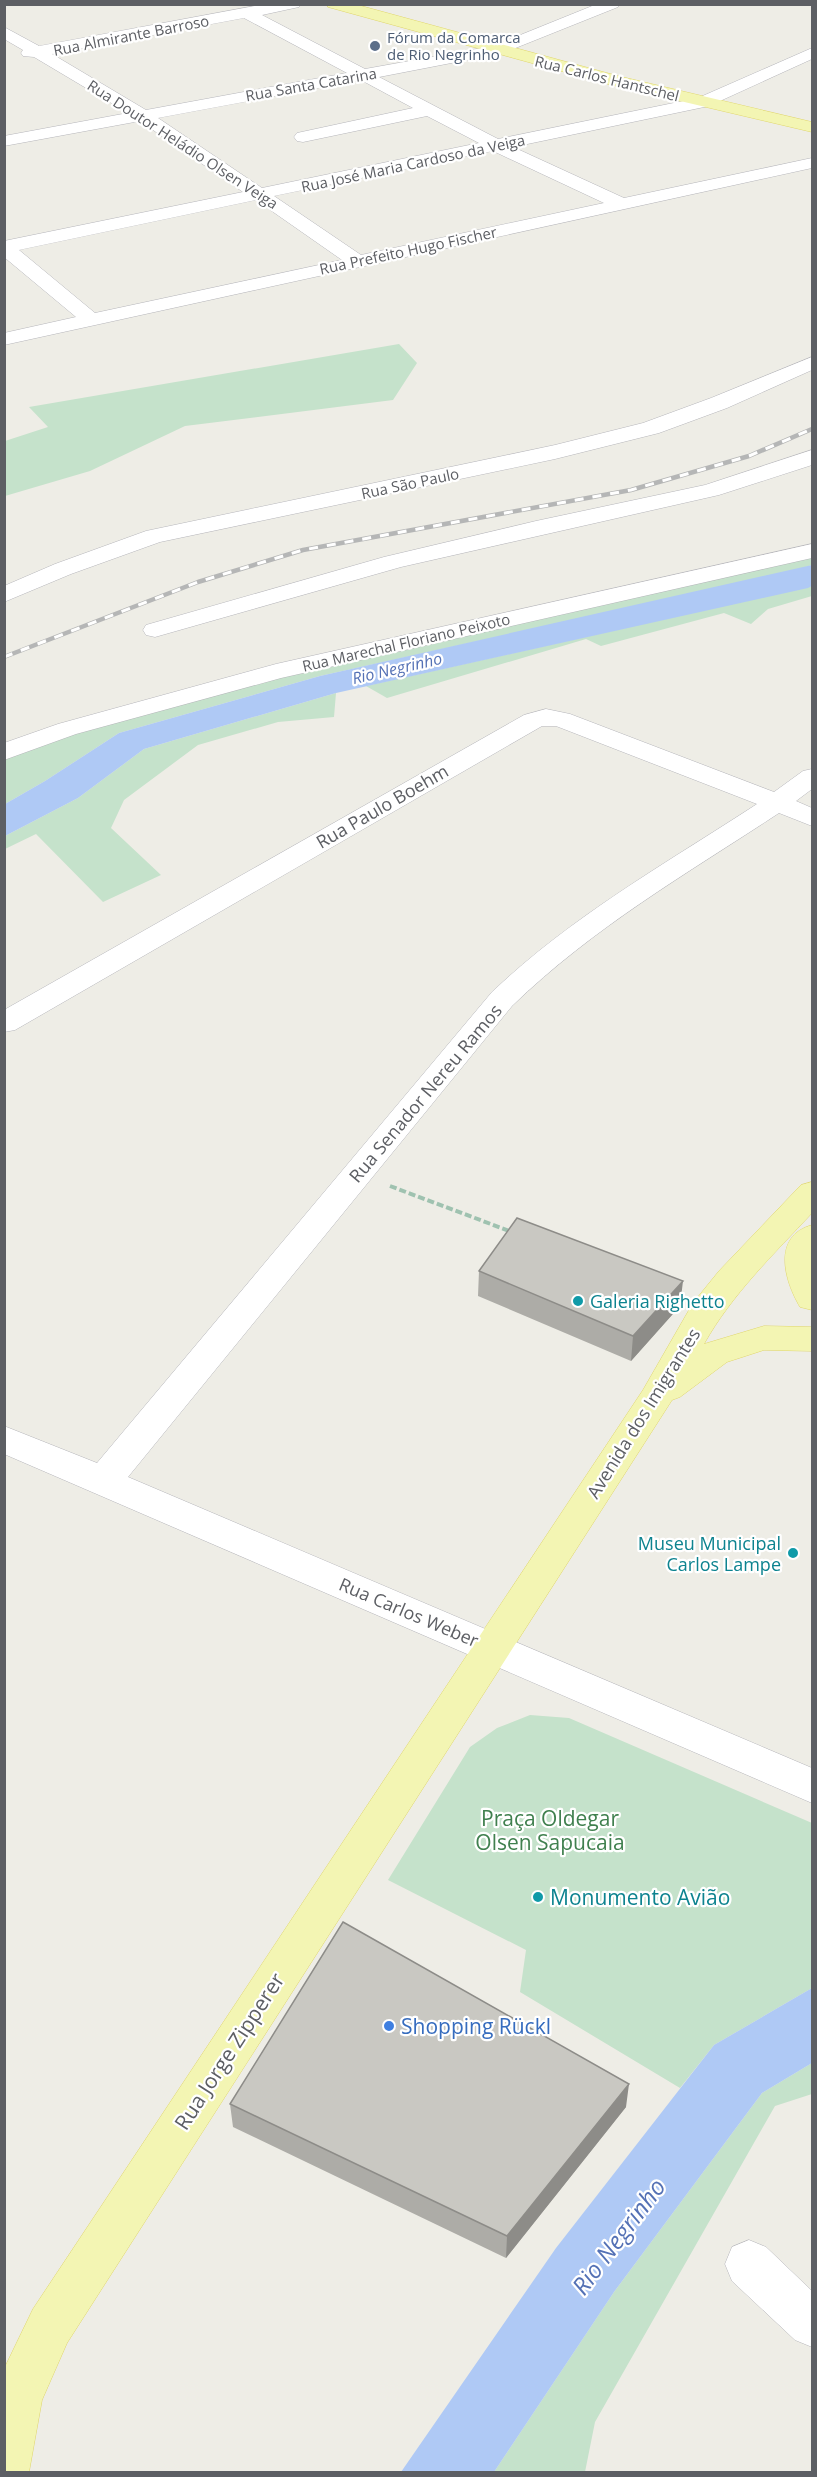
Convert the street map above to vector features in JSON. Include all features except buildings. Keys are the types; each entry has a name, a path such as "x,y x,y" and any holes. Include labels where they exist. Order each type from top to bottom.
{"main road":[{"name":"Rua Carlos Hantschel","path":"334,4 497,50 813,127"},
{"name":"Avenida dos Imigrantes","path":"492,1648 655,1398 705,1312 731,1279 813,1193"},
{"path":"811,1238 800,1257 801,1277 813,1298"},
{"path":"655,1398 715,1353 764,1338 813,1339"},
{"name":"Rua Jorge Zipperer","path":"4,2471 17,2400 32,2361 50,2326 492,1648"}],"street":[{"name":"Rua Almirante Barroso","path":"16,56 293,4"},
{"name":"Rua Santa Catarina","path":"4,141 497,50 612,4"},
{"path":"247,13 497,146 621,204"},
{"name":"Rua Doutor Heládio Olsen Veiga","path":"4,32 143,115 357,261"},
{"name":"Rua José Maria Cardoso da Veiga","path":"5,247 703,102 813,53"},
{"path":"303,137 429,110"},
{"name":"Rua Prefeito Hugo Fischer","path":"4,339 813,163"},
{"path":"5,247 91,320"},
{"name":"Rua São Paulo","path":"4,595 63,569 154,536 555,452 651,428 710,407 813,363"},
{"path":"155,630 278,591 408,557 744,481 813,456"},
{"name":"Rua Marechal Floriano Peixoto","path":"4,752 68,729 276,672 813,551"},
{"name":"Rua Paulo Boehm","path":"4,1023 533,720 546,717 561,719 779,802 813,818"},
{"name":"Rua Senador Nereu Ramos","path":"103,1481 502,999 534,968 583,928 779,802 813,777"},
{"name":"Rua Carlos Weber","path":"4,1438 813,1786"},
{"path":"749,2264 813,2323"}],"path":[{"path":"357,1174 522,1236"}],"green space":[{"path":"399,344 417,363 393,400 185,426 90,471 5,496 5,441 48,427 29,407"},
{"path":"812,551 812,565 790,572 320,676 119,733 5,804 5,752 169,700"},
{"path":"812,586 812,596 768,609 751,624 724,613 601,646 586,639 387,698 366,686"},
{"path":"336,693 334,717 278,722 198,745 124,800 111,828 161,875 103,902 36,834 5,849 5,836 78,798 144,749"},
{"name":"Praça Oldegar Olsen Sapucaia","path":"530,1715 569,1718 812,1823 812,1988 714,2045 680,2088 520,1992 526,1950 388,1880 470,1747 497,1728"},
{"path":"812,2063 812,2094 775,2106 595,2422 585,2472 494,2472 614,2292 762,2093"}],"water":[{"name":"Rio Negrinho","path":"812,565 812,586 808,588 336,693 144,749 78,798 5,836 5,804 119,733 320,676"},
{"name":"Rio Negrinho","path":"812,1988 812,2063 762,2093 614,2292 494,2472 401,2472 556,2248 714,2045"}],"railway":[{"path":"4,657 198,582 303,550 631,490 749,456 812,429"}],"place":[{"name":"Fórum da Comarca de Rio Negrinho","path":"375,46"},
{"name":"Galeria Righetto","path":"578,1301"},
{"name":"Museu Municipal Carlos Lampe","path":"793,1553"},
{"name":"Monumento Avião","path":"538,1897"},
{"name":"Shopping Rückl","path":"389,2026"}]}
